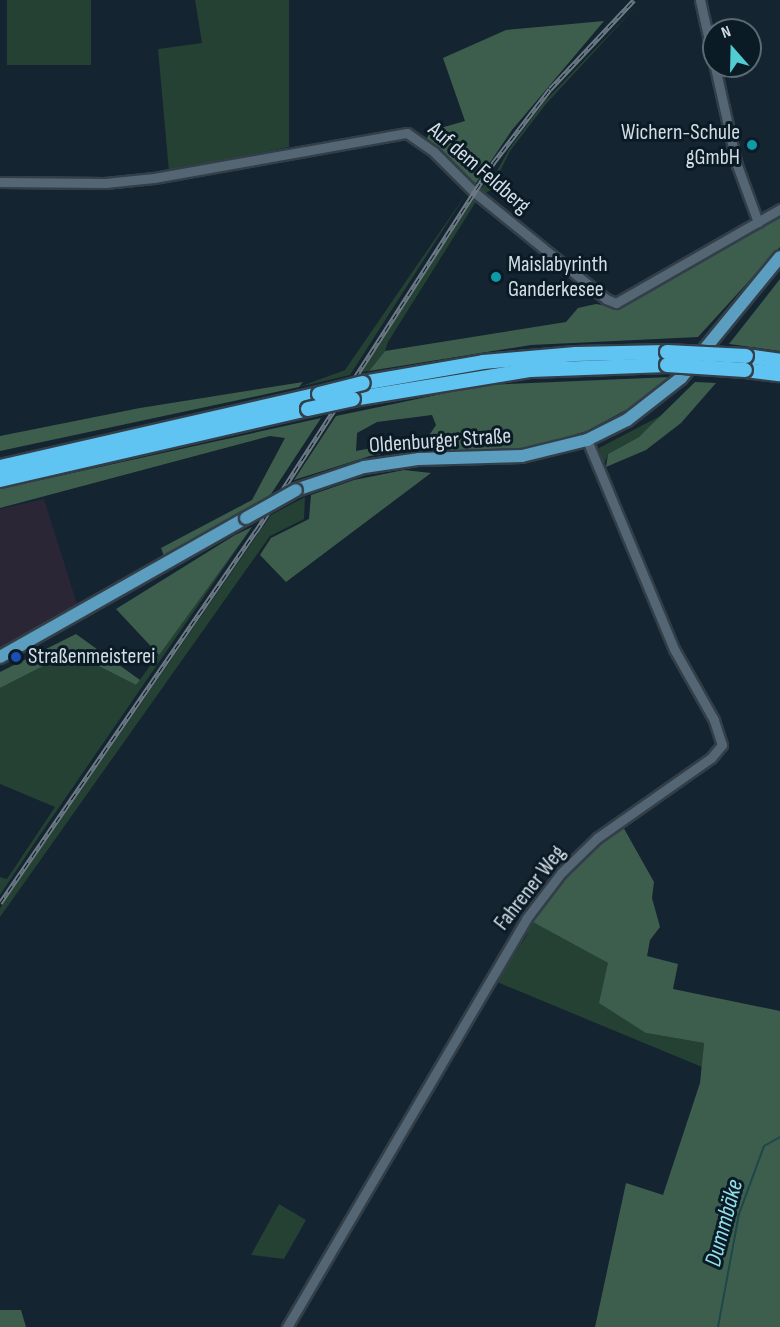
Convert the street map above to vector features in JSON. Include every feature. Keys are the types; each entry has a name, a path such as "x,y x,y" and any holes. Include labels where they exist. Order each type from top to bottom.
{"highway":[{"path":"0,467 363,383 483,362 576,354 746,363 780,361"},
{"path":"0,480 353,399 530,370 667,359"},
{"path":"746,363 780,374"}],"main road":[{"name":"Oldenburger Straße","path":"0,657 97,606 296,490 364,466 419,459 522,456 587,440 627,420 681,378 780,257"}],"street":[{"path":"700,0 735,155 758,222"},
{"name":"Auf dem Feldberg","path":"0,182 105,183 154,178 407,133 434,152 474,192 597,292 616,303 780,209"},
{"name":"Fahrener Weg","path":"287,1327 526,919 561,873 597,838 711,758 722,745 714,720 674,649 587,440"}],"shaded area":[{"path":"44,499 78,607 0,651 0,509"}],"green space":[{"path":"7,0 91,0 91,65 7,65"},
{"path":"195,0 289,0 289,147 169,172 158,49 202,43"},
{"path":"642,0 546,104 510,151 491,190 484,194 479,191 490,177 493,178 509,149 544,102"},
{"path":"604,21 512,130 474,186 426,141 430,131 465,121 443,58 506,30"},
{"path":"468,191 350,375 299,387 345,370"},
{"path":"474,198 477,200 388,342 385,351 369,371 362,372"},
{"path":"780,218 780,247 698,337 531,345 369,371 385,351 566,322 578,308 596,304 613,307 631,301"},
{"path":"780,279 780,351 729,344"},
{"path":"671,377 635,405 587,431 528,448 430,451 426,440 436,425 432,415 377,422 357,433 356,451 402,442 406,445 404,450 370,456 294,480 336,416 484,385"},
{"path":"303,382 299,387 0,451 0,436 140,408"},
{"path":"695,382 716,383 681,423 646,450 606,467 608,454 639,437"},
{"path":"666,413 639,437 608,454 603,467 599,448"},
{"path":"321,418 271,494 165,559 161,548 252,500 285,438 270,436 0,508 0,489"},
{"path":"404,470 431,473 286,582 260,555 271,538 309,519 311,495 354,480"},
{"path":"305,497 304,519 270,536 0,917 0,908 271,515"},
{"path":"252,527 0,895 0,877 7,879 55,807 0,784 0,688 71,652 136,685"},
{"path":"252,527 159,655 116,609 235,535"},
{"path":"76,634 140,680 136,685 71,652 0,688 0,672"},
{"path":"622,825 654,882 652,898 660,927 650,940 647,956 678,964 673,989 780,1011 780,1327 595,1327 626,1183 663,1195 700,1083 704,1043 646,1033 599,1003 608,963 529,920 567,874"},
{"path":"529,920 608,963 646,1033 704,1043 702,1067 497,982 527,935"},
{"path":"279,1204 306,1220 284,1259 251,1255"},
{"path":"0,1310 21,1310 26,1327 0,1327"}],"waterway":[{"name":"Dummbäke","path":"718,1327 739,1214 764,1146 780,1137"}],"railway":[{"path":"0,903 256,531 493,163 550,89 634,0"}],"place":[{"name":"Wichern-Schule gGmbH","path":"752,145"},
{"name":"Maislabyrinth Ganderkesee","path":"496,277"},
{"name":"Straßenmeisterei","path":"16,657"}]}
